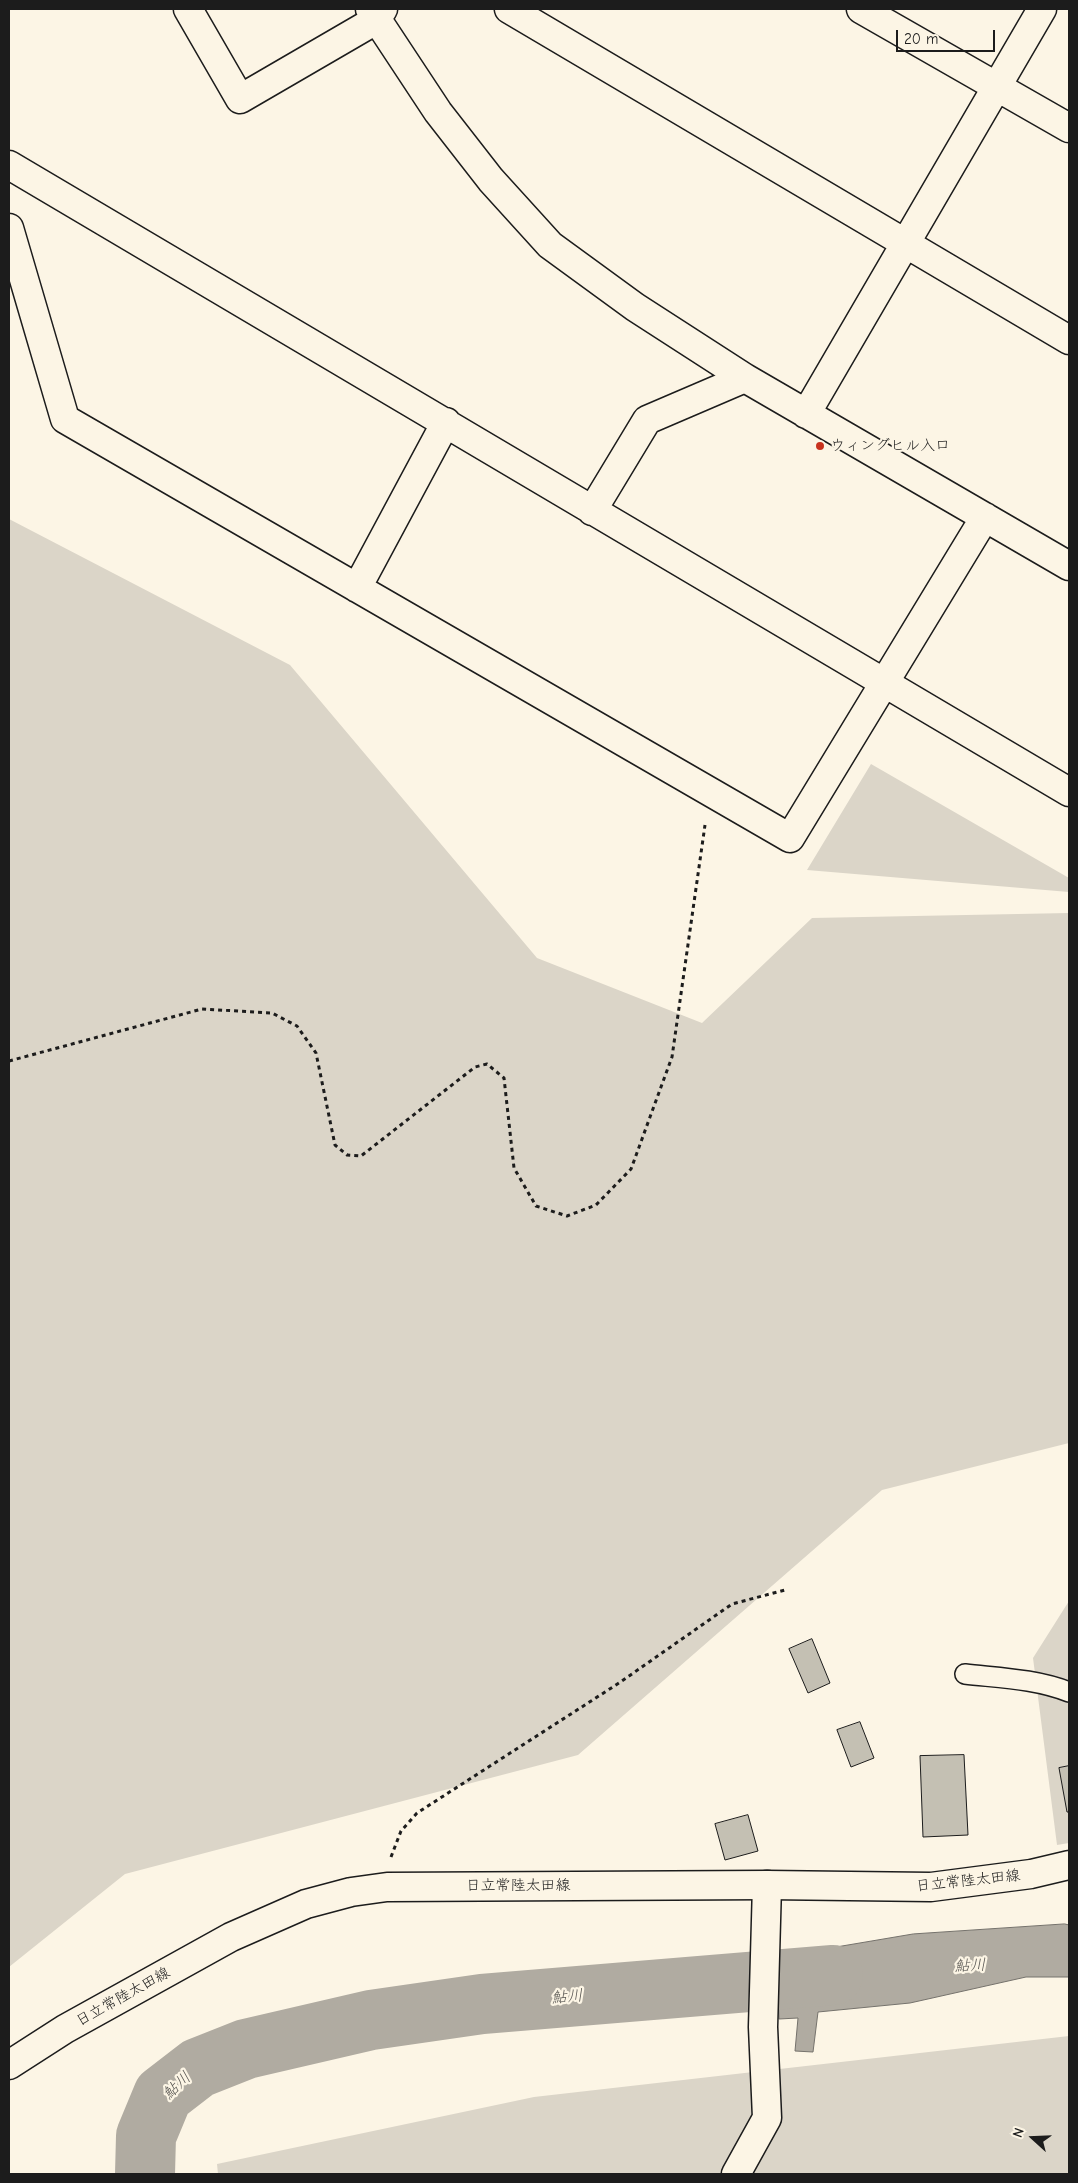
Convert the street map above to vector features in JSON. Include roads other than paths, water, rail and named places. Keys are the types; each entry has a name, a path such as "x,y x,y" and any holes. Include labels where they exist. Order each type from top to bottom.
{"street":[{"path":"188,9 240,99 376,13 438,112 491,180 550,245 635,306 745,378 1069,566"},
{"path":"508,9 1069,340"},
{"path":"862,9 1069,128"},
{"path":"806,414 1042,9"},
{"path":"9,165 1069,792"},
{"path":"9,228 65,419 790,838 985,517"},
{"path":"592,511 647,420 745,378"},
{"path":"358,588 446,422"},
{"name":"日立常陸太田線","path":"9,2065 65,2029 232,1937 306,1904 351,1892 387,1887 767,1885 931,1888 1031,1874 1069,1865"},
{"path":"736,2174 767,2118 762,2027 767,1885"}],"lane":[{"path":"965,1674 1023,1680 1051,1685 1069,1692"}],"water":[{"path":"1069,1925 1069,1977 1026,1977 910,2003 818,2012 813,2052 795,2051 798,2018 779,2019 777,1957 913,1934"}],"waterway":[{"name":"鮎川","path":"145,2174 146,2136 163,2095 198,2068 246,2049 371,2020 482,2004 833,1975"}],"place":[{"name":"ウィングヒル入口","path":"820,446"}]}
